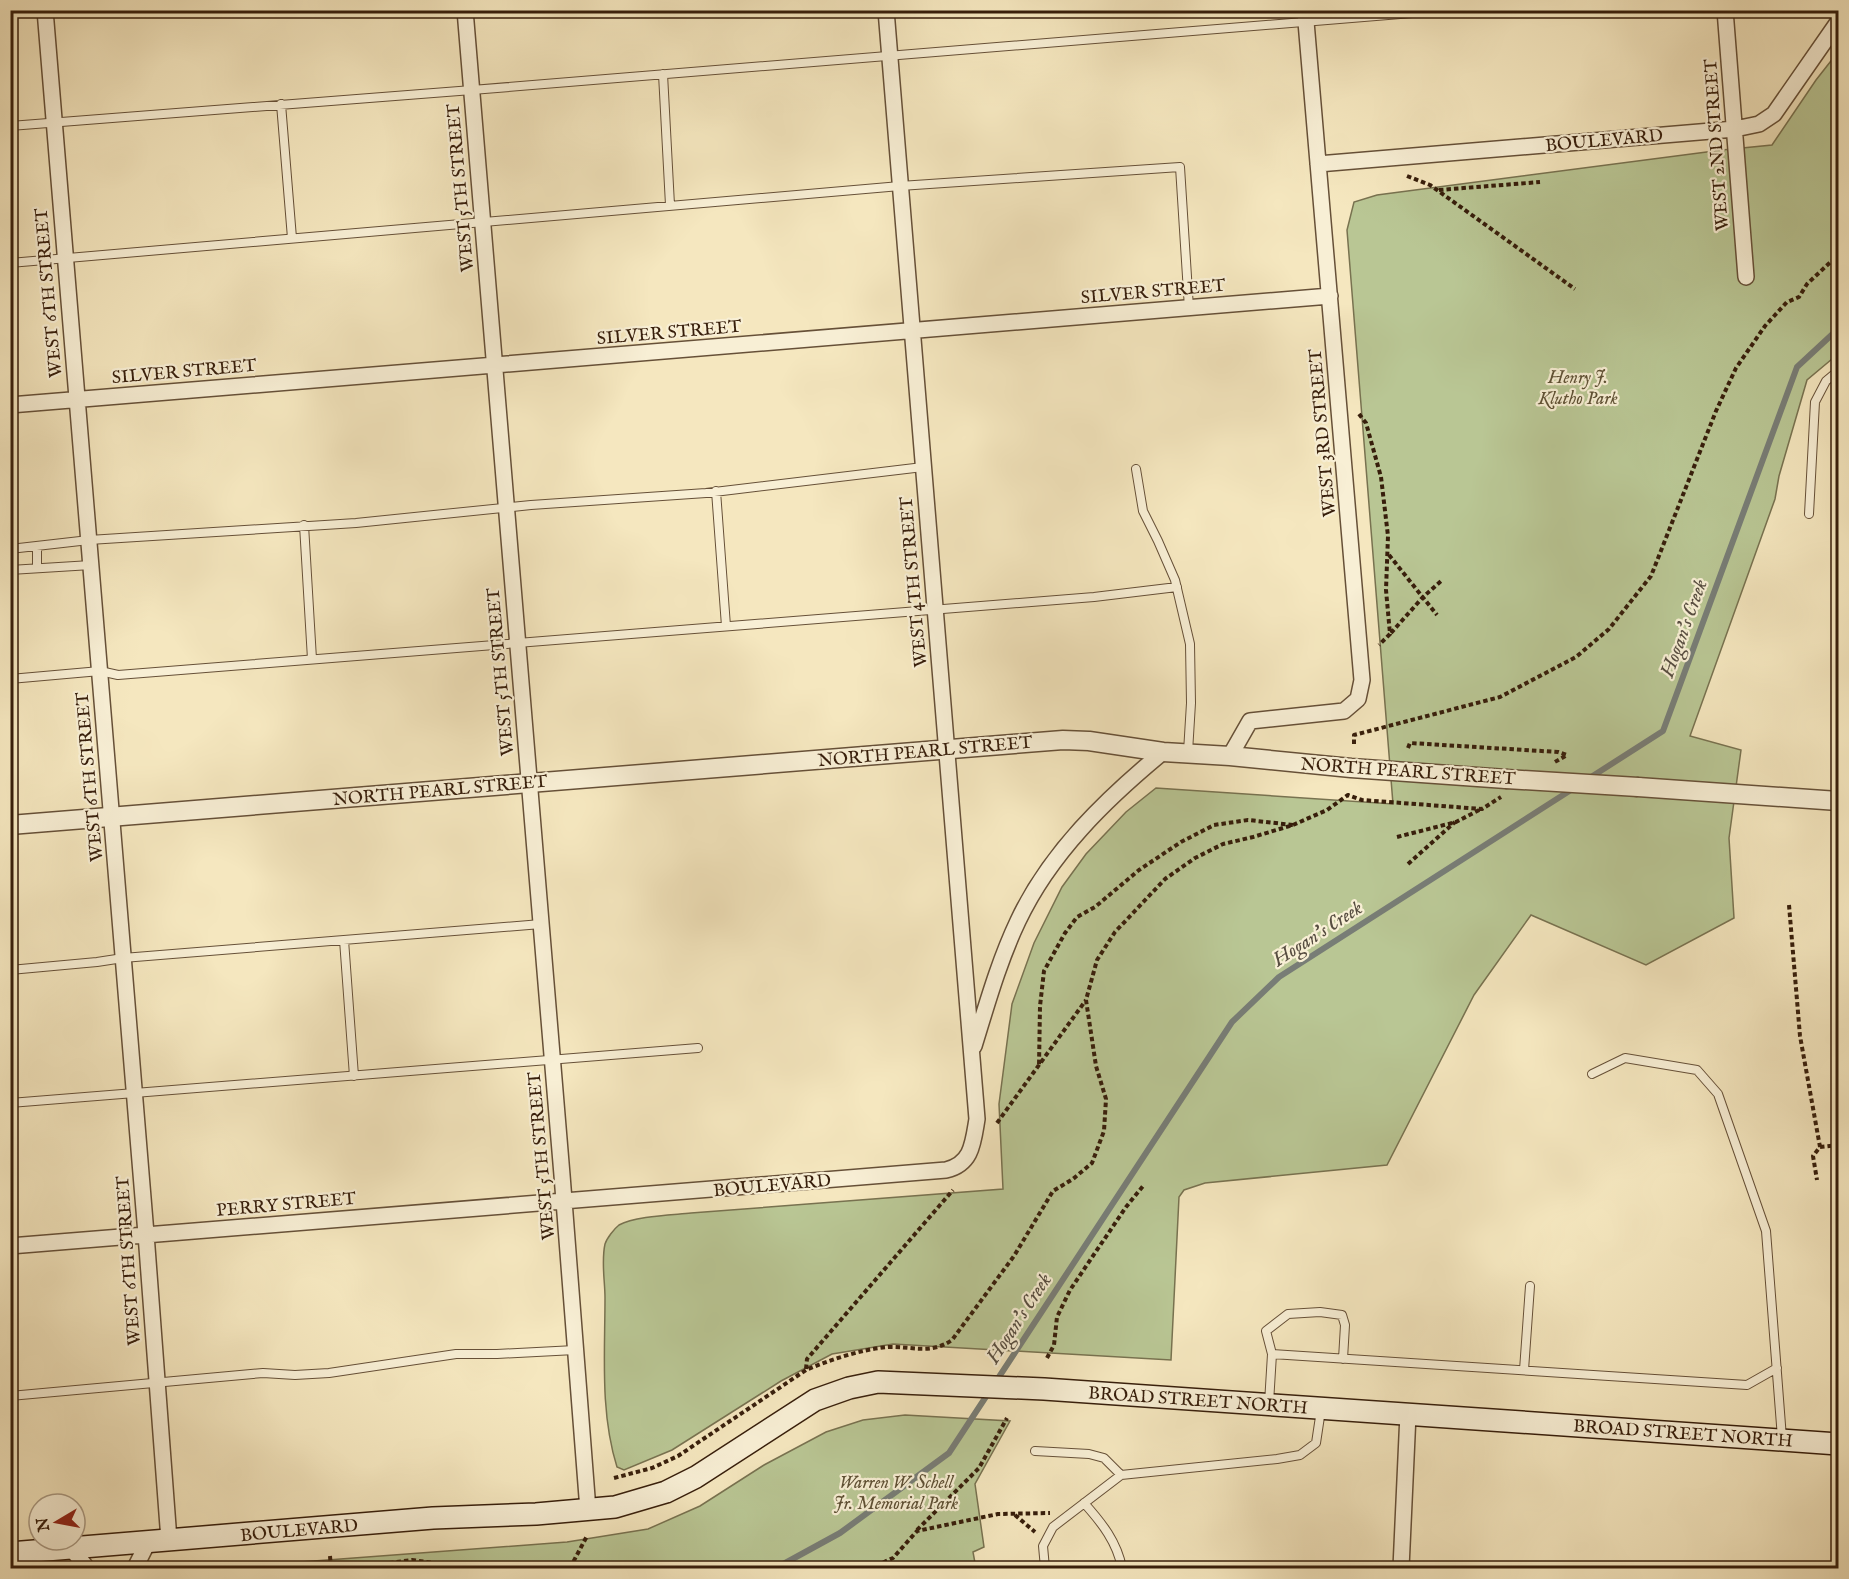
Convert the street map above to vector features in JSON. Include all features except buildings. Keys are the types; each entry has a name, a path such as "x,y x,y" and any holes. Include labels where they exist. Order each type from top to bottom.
{"main road":[{"name":"BROAD STREET NORTH","path":"588,1510 632,1503 666,1492 696,1477 802,1407 832,1394 878,1382 1044,1389 1839,1444"},
{"name":"BOULEVARD","path":"87,1547 433,1518 588,1510"},
{"name":"BOULEVARD","path":"10,1553 27,1552"}],"street":[{"name":"WEST 6TH STREET","path":"45,10 146,1234 157,1384 159,1541"},
{"name":"WEST 5TH STREET","path":"465,10 553,1060 588,1510"},
{"name":"WEST 4TH STREET","path":"886,10 972,1052 977,1119 972,1150"},
{"name":"WEST 2ND STREET","path":"1725,10 1746,277"},
{"name":"WEST 3RD STREET","path":"1230,756 1250,721 1344,711 1358,699 1362,680 1306,17"},
{"name":"BOULEVARD","path":"1318,164 1735,129 1759,124 1774,114 1839,22"},
{"name":"SILVER STREET","path":"10,405 1330,296"},
{"name":"NORTH PEARL STREET","path":"10,825 1063,740 1089,741 1163,752 1351,768 1839,801"},
{"path":"972,1052 1018,920 1049,869 1085,824 1123,785 1163,752"},
{"name":"BOULEVARD","path":"564,1202 946,1170 958,1167 972,1150"},
{"name":"PERRY STREET","path":"10,1246 564,1202"},
{"path":"1401,1569 1408,1414"},
{"path":"135,1569 159,1541"},
{"path":"74,1552 87,1569"}],"lane":[{"path":"10,126 889,55 1306,17 1449,10"},
{"path":"663,74 670,205"},
{"path":"281,104 292,238"},
{"path":"10,263 900,186 1180,167 1189,308"},
{"path":"1809,514 1815,402 1826,381 1839,371"},
{"path":"10,549 89,540 356,523 716,491 922,467"},
{"path":"1136,469 1143,511 1177,587 1190,644 1191,703 1188,753"},
{"path":"716,491 726,626"},
{"path":"304,525 312,659"},
{"path":"37,547 37,568"},
{"path":"10,570 91,565"},
{"path":"10,679 99,671 118,675 1094,597 1177,587"},
{"path":"10,970 123,958 541,924"},
{"path":"344,940 354,1076"},
{"path":"10,1103 698,1048"},
{"path":"1592,1074 1625,1058 1697,1070 1718,1094 1766,1231 1782,1440"},
{"path":"1524,1370 1530,1286"},
{"path":"1269,1404 1272,1354 1266,1331 1288,1314 1320,1312 1342,1315 1345,1325 1343,1359"},
{"path":"10,1396 263,1373 296,1375 329,1373 456,1354 575,1350"},
{"path":"1272,1354 1747,1385 1777,1368"},
{"path":"1045,1569 1042,1546 1053,1527 1121,1475 1300,1455 1316,1443 1321,1408"},
{"path":"1035,1451 1100,1456 1121,1475"},
{"path":"1084,1503 1105,1526 1119,1555 1122,1569"}],"path":[{"path":"1407,176 1438,190 1575,289"},
{"path":"1438,190 1540,182"},
{"path":"1354,744 1354,735 1500,697 1576,657 1609,628 1651,576 1716,411 1736,368 1765,326 1787,302 1799,297 1808,284 1839,255"},
{"path":"1359,414 1366,423 1381,477 1388,536 1386,590 1390,634"},
{"path":"1388,554 1437,615"},
{"path":"1378,645 1441,581"},
{"path":"997,1123 1086,1000 1097,960 1115,932 1165,879 1195,858 1222,844 1293,825 1327,810 1348,795"},
{"path":"1397,837 1456,822 1482,809"},
{"path":"1039,1066 1040,1006 1044,971 1065,933 1077,917 1095,907 1139,870 1181,842 1214,825 1248,820 1293,825"},
{"path":"1408,864 1456,822"},
{"path":"1789,905 1800,1036 1820,1147"},
{"path":"614,1478 652,1468 678,1456 806,1370 829,1360 886,1347 928,1349 941,1347 952,1340 1014,1256 1053,1191 1073,1179 1092,1163 1104,1131 1106,1099 1096,1066 1086,1000"},
{"path":"1817,1180 1813,1156 1820,1147 1838,1145 1839,1151"},
{"path":"1047,1358 1054,1345 1057,1317 1070,1290 1126,1207 1143,1186"},
{"path":"806,1370 807,1359 953,1190"},
{"path":"854,1569 868,1563 882,1563 893,1558 979,1468 1007,1418"},
{"path":"917,1531 998,1514 1050,1513"},
{"path":"1014,1514 1035,1532"},
{"path":"570,1569 587,1536"},
{"path":"330,1556 331,1569"},
{"path":"352,1569 411,1560 449,1566 450,1569"},
{"path":"740,1569 749,1564"}],"green space":[{"name":"Henry J. Klutho Park","path":"1838,52 1838,354 1807,380 1779,476 1775,499 1690,736 1741,750 1729,838 1734,918 1646,965 1531,915 1474,995 1387,1165 1205,1183 1184,1190 1179,1197 1171,1360 893,1344 832,1354 781,1381 672,1450 624,1470 617,1467 606,1405 603,1264 605,1244 619,1225 664,1215 1003,1189 999,1104 1012,1004 1034,943 1062,887 1086,854 1126,812 1156,788 1393,804 1347,230 1354,202 1377,195 1772,145"},
{"name":"Warren W. Schell Jr. Memorial Park","path":"905,1415 1010,1421 975,1484 984,1547 973,1552 975,1563 944,1568 219,1568 567,1542 648,1529 700,1506 764,1465 826,1432 863,1420"}],"waterway":[{"name":"Hogan's Creek","path":"1588,779 1663,731 1797,367 1838,329"},
{"name":"Hogan's Creek","path":"995,1383 1232,1022 1279,977 1574,788"},
{"name":"Hogan's Creek","path":"776,1568 840,1533 949,1453 989,1392"}]}
